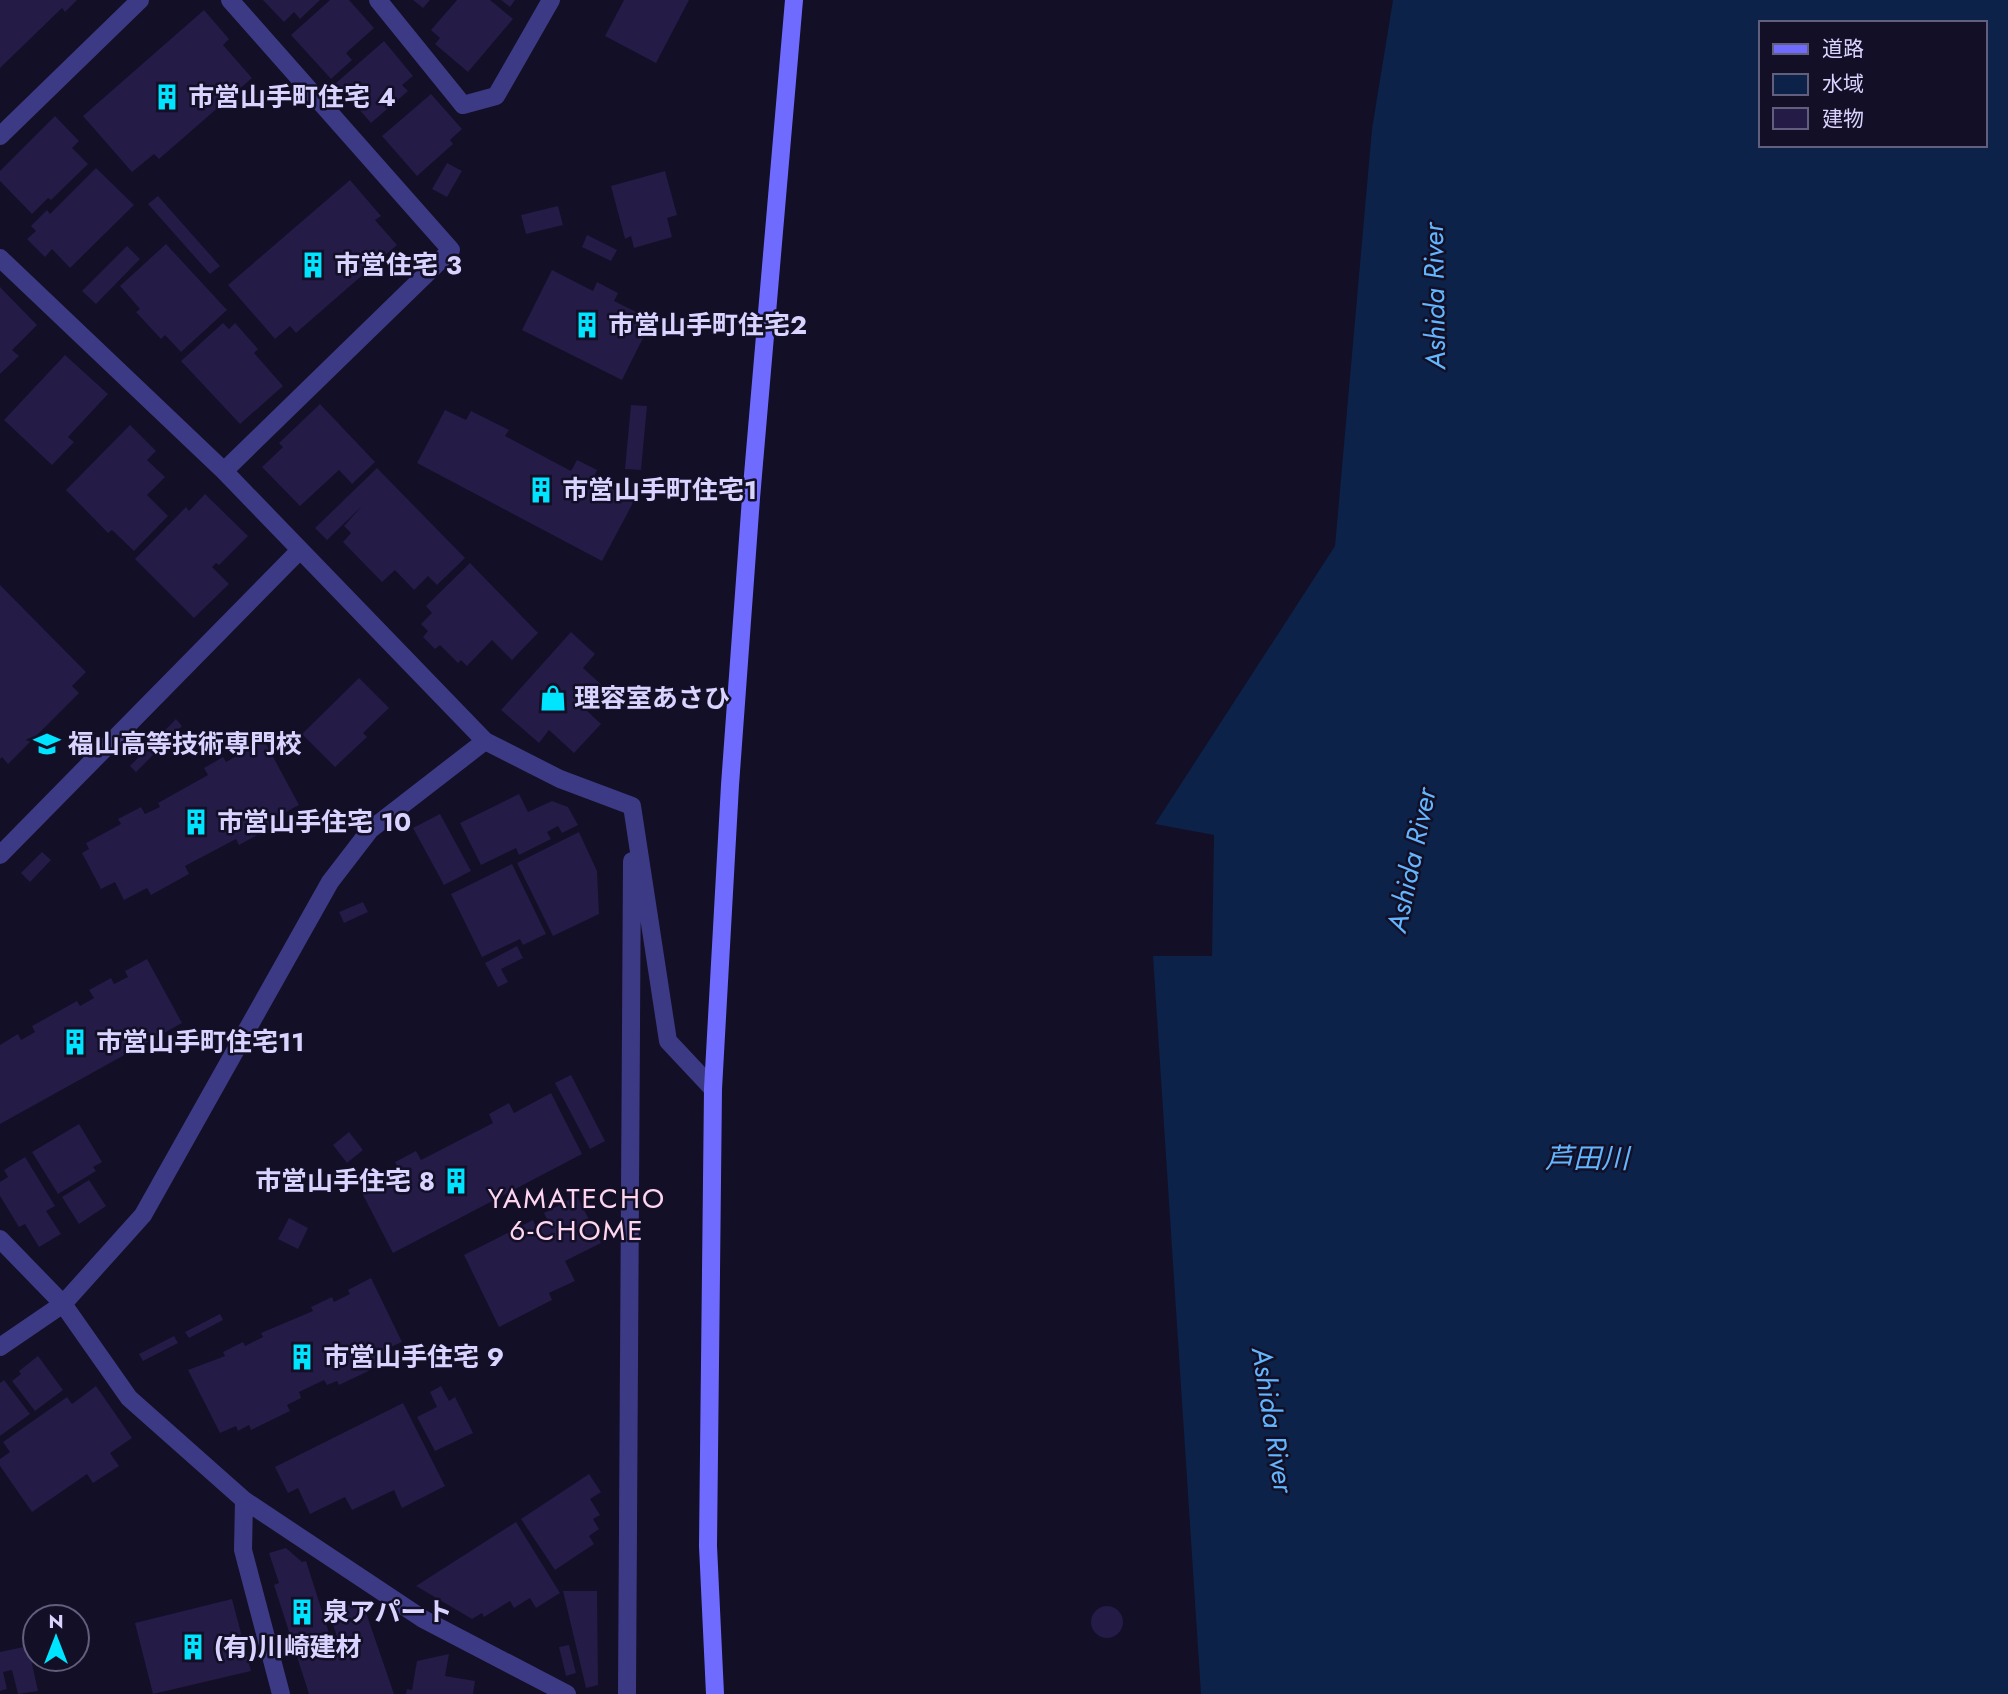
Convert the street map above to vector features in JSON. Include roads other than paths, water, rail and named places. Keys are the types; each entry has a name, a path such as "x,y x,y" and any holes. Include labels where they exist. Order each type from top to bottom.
{"street":[{"path":"0,136 140,0"},
{"path":"224,471 451,250 230,0"},
{"path":"378,0 463,105 496,96 551,0"},
{"path":"715,1694 708,1546 713,1089 731,772 793,9 783,0"},
{"path":"0,257 224,471 485,741 560,779 632,806"},
{"path":"0,855 299,551"},
{"path":"0,1347 63,1304 143,1215 338,872 370,830 485,741"},
{"path":"632,806 668,1041 713,1089"},
{"path":"627,1694 632,806"},
{"path":"0,1239 63,1304 129,1398 244,1500 422,1619 567,1694"},
{"path":"244,1500 243,1550 281,1694"}],"water":[{"name":"芦田川","path":"1393,0 2008,0 2008,1694 1201,1694 1153,956 1212,956 1214,835 1155,824 1335,546 1372,129"}],"place":[{"name":"市営山手町住宅 4","path":"167,97"},
{"name":"市営住宅 3","path":"313,265"},
{"name":"市営山手町住宅2","path":"587,325"},
{"name":"市営山手町住宅1","path":"541,490"},
{"name":"理容室あさひ","path":"553,698"},
{"name":"福山高等技術専門校","path":"47,744"},
{"name":"市営山手住宅 10","path":"196,822"},
{"name":"市営山手町住宅11","path":"75,1042"},
{"name":"市営山手住宅 8","path":"456,1181"},
{"name":"市営山手住宅 9","path":"302,1357"},
{"name":"泉アパート","path":"302,1612"},
{"name":"(有)川崎建材","path":"193,1647"}],"district":[{"name":"YAMATECHO 6-CHOME","path":"577,1214"}],"water label":[{"name":"Ashida River","path":"1434,296"},
{"name":"Ashida River","path":"1411,860"},
{"name":"Ashida River","path":"1273,1420"}]}
